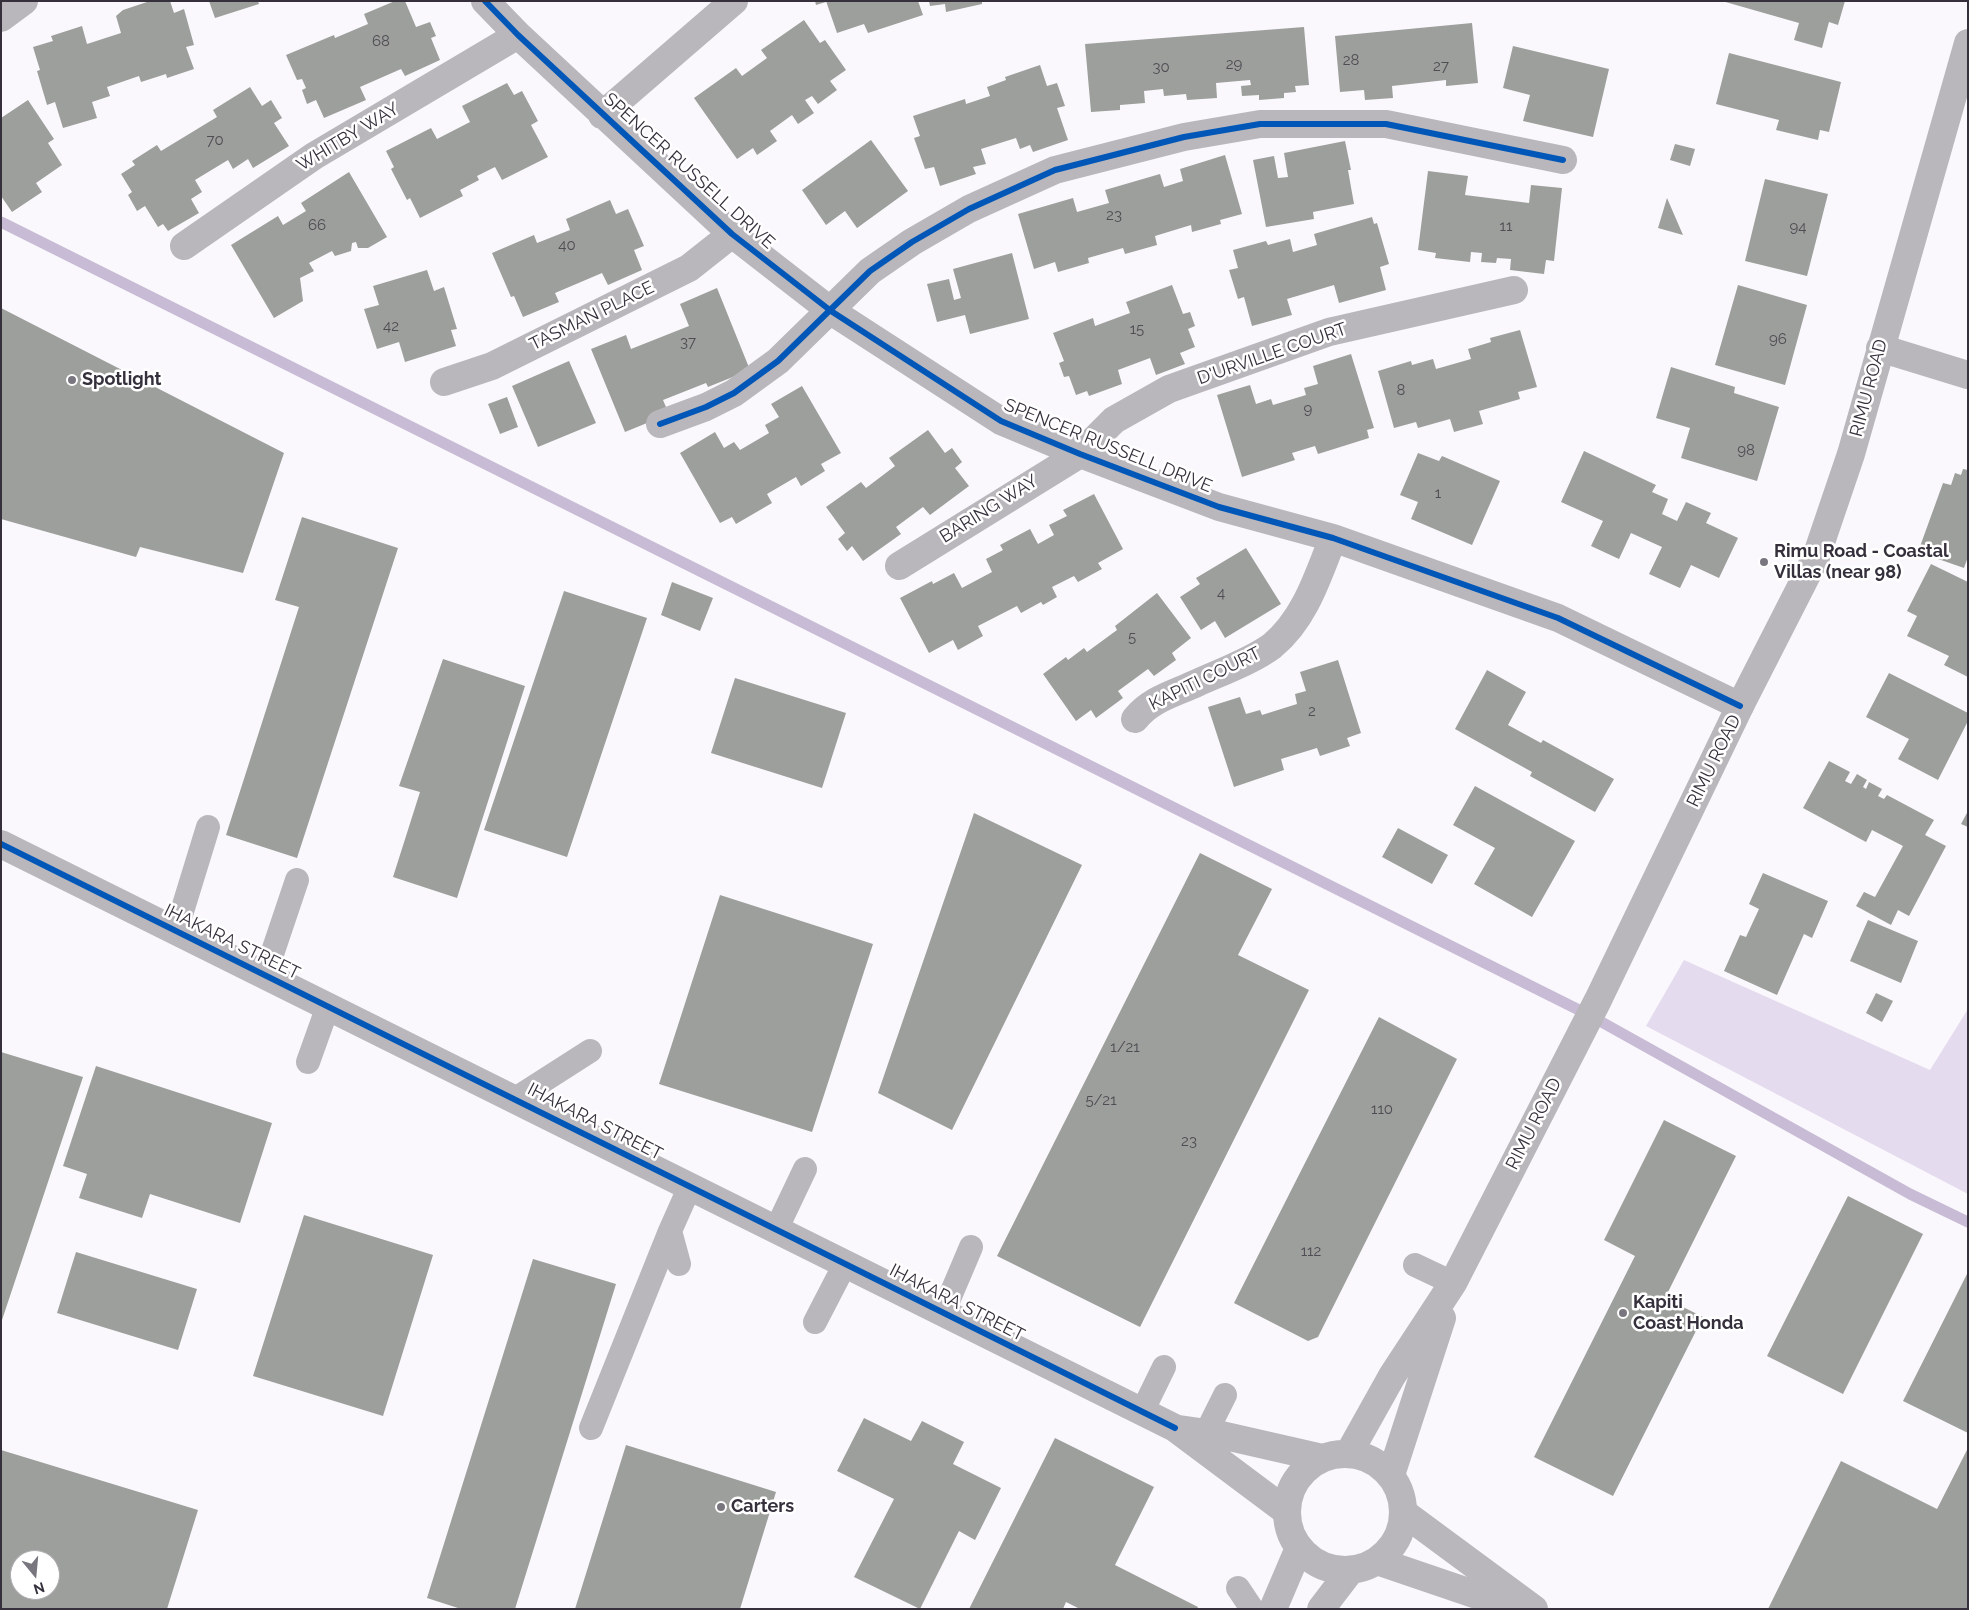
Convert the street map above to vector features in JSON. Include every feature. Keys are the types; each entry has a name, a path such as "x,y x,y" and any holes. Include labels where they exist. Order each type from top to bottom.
{"main road":[{"name":"RIMU ROAD","path":"1349,1453 1392,1376 1453,1283 1598,1000 1740,706 1816,557 1851,454 1968,43"},
{"name":"RIMU ROAD","path":"1390,1475 1453,1283"},
{"path":"1349,1453 1364,1457 1378,1464 1390,1475 1400,1493 1404,1513 1400,1532 1391,1549 1377,1561 1350,1570 1331,1569 1313,1561 1299,1548 1289,1530 1286,1511 1291,1489 1304,1471 1322,1458 1349,1453"},
{"path":"1272,1609 1299,1548"},
{"path":"1322,1609 1350,1570"}],"street":[{"path":"1,18 24,1"},
{"name":"SPENCER RUSSELL DRIVE","path":"485,1 602,115 732,234 831,311 1001,421 1080,454 1219,507 1333,538 1558,618 1740,706"},
{"path":"602,115 734,1"},
{"name":"WHITBY WAY","path":"184,246 314,156 518,35"},
{"path":"660,424 706,407 734,393 778,361 870,272 912,242 969,209 1055,170 1184,137 1260,124 1386,124 1563,160"},
{"name":"TASMAN PLACE","path":"444,382 492,366 689,268 732,234"},
{"name":"D'URVILLE COURT","path":"1080,454 1114,420 1169,389 1329,332 1514,290"},
{"path":"1880,348 1968,375"},
{"name":"BARING WAY","path":"899,566 1080,454"},
{"name":"KAPITI COURT","path":"1135,719 1146,706 1236,665 1271,646 1290,627 1309,598 1333,538"},
{"name":"IHAKARA STREET","path":"1,844 1175,1428 1286,1511"},
{"name":"IHAKARA STREET","path":"1175,1428 1322,1458"},
{"path":"1404,1513 1534,1609"},
{"path":"1377,1561 1518,1609"}],"lane":[{"path":"176,931 208,827"},
{"path":"265,975 297,880"},
{"path":"308,1062 328,1006"},
{"path":"515,1099 590,1051"},
{"path":"776,1230 805,1169"},
{"path":"591,1428 690,1186"},
{"path":"670,1231 678,1264"},
{"path":"943,1313 971,1248"},
{"path":"815,1322 845,1264"},
{"path":"1415,1266 1453,1283"},
{"path":"1142,1412 1164,1367"},
{"path":"1206,1433 1225,1395"},
{"path":"1238,1588 1252,1609"}],"shaded area":[{"path":"1684,960 1930,1070 1968,1009 1968,1194 1646,1026"}],"building":[{"path":"150,1 170,1 174,13 184,9 194,45 186,47 194,69 167,78 166,74 141,82 139,76 107,87 110,96 92,102 97,118 63,128 55,102 47,105 37,71 40,70 33,47 53,41 51,36 82,26 87,44 121,33 116,16 123,10"},
{"path":"209,1 258,1 259,4 215,18"},
{"path":"395,1 405,1 416,27 430,22 436,36 431,38 440,60 405,76 401,69 360,87 366,100 324,118 316,100 307,104 302,90 306,88 302,79 297,80 286,55 334,35 335,38 368,24 364,14"},
{"path":"815,1 826,1 826,2 816,5"},
{"path":"826,1 918,1 923,15 868,33 864,24 837,33"},
{"path":"929,1 982,1 982,4 946,12 945,4 930,6"},
{"path":"1722,1 1845,1 1838,25 1829,22 1822,48 1794,40 1799,23"},
{"path":"804,20 820,43 825,40 846,70 830,81 837,90 818,104 812,96 805,100 814,113 798,124 792,115 770,131 777,141 757,155 753,148 737,159 694,98 736,68 742,76 767,58 761,50"},
{"path":"1472,23 1478,83 1446,86 1446,80 1392,86 1393,98 1365,100 1364,90 1340,92 1335,36"},
{"path":"1304,27 1309,85 1295,86 1296,92 1284,93 1284,98 1259,100 1259,95 1242,96 1241,86 1251,85 1250,80 1216,83 1217,98 1187,100 1186,94 1164,96 1163,89 1144,91 1145,103 1120,105 1120,110 1091,112 1085,44"},
{"path":"1513,46 1609,69 1593,137 1523,121 1530,95 1503,88"},
{"path":"1729,53 1841,82 1829,132 1820,130 1818,140 1776,130 1779,120 1716,104"},
{"path":"1040,65 1047,86 1057,83 1065,106 1057,108 1068,140 1033,152 1030,145 1020,149 1016,138 981,149 986,164 973,167 976,174 940,186 934,167 925,169 914,138 920,136 913,116 965,99 966,104 990,96 987,87 1006,80 1005,77"},
{"path":"507,83 514,95 522,91 538,121 531,125 548,157 502,180 495,167 477,176 479,180 460,190 463,196 420,218 410,198 407,200 391,169 394,167 386,151 431,128 437,139 470,122 462,106"},
{"path":"250,87 262,106 271,100 282,118 274,123 289,146 253,168 248,159 233,169 228,160 195,180 202,192 191,199 199,213 168,231 163,224 158,227 145,206 137,211 128,195 132,192 121,174 135,165 132,161 157,145 161,151 217,117 213,110"},
{"path":"28,100 54,139 48,143 62,165 36,183 42,192 12,212 1,196 1,118"},
{"path":"871,140 908,191 857,228 845,211 826,225 802,190"},
{"path":"1345,141 1351,170 1348,170 1354,204 1313,212 1314,219 1266,227 1253,160 1274,156 1278,178 1288,177 1284,153"},
{"path":"1675,144 1695,149 1690,166 1670,160"},
{"path":"1225,155 1242,214 1220,220 1221,224 1192,232 1191,225 1155,236 1157,245 1125,254 1123,248 1088,258 1089,263 1058,272 1055,262 1034,269 1018,214 1073,198 1077,212 1109,203 1105,190 1160,174 1164,187 1183,181 1180,169"},
{"path":"1428,171 1468,176 1465,195 1529,203 1531,185 1562,188 1554,261 1546,260 1544,274 1510,270 1511,259 1497,258 1496,263 1481,262 1482,253 1471,252 1470,262 1435,258 1436,253 1418,250"},
{"path":"349,172 387,237 368,248 358,248 356,242 352,243 351,251 335,256 332,251 309,263 314,271 300,278 303,301 274,318 231,245 278,216 283,225 306,211 301,203"},
{"path":"1765,179 1828,194 1807,276 1745,261"},
{"path":"1667,198 1683,235 1658,228"},
{"path":"610,200 616,214 628,209 644,246 634,250 642,270 608,285 602,273 555,293 559,302 523,317 514,296 511,297 492,253 534,235 537,243 570,230 566,219"},
{"path":"1372,217 1374,224 1377,223 1389,264 1380,267 1386,290 1339,303 1334,285 1287,299 1292,315 1252,326 1244,297 1238,299 1229,270 1238,268 1233,250 1266,241 1268,245 1290,239 1293,252 1317,245 1314,234"},
{"path":"1012,253 1029,319 970,334 965,315 937,322 927,284 949,279 954,300 961,298 953,269"},
{"path":"427,270 434,291 444,287 457,329 451,330 456,346 405,362 399,342 377,349 364,309 379,305 373,286"},
{"path":"1172,285 1183,314 1190,312 1195,326 1188,329 1195,347 1180,353 1185,364 1156,375 1150,358 1118,370 1122,384 1089,396 1087,391 1076,395 1069,376 1064,377 1059,363 1064,361 1053,333 1093,318 1095,326 1130,313 1126,302"},
{"path":"1738,285 1807,305 1785,385 1715,365"},
{"path":"717,288 750,370 708,387 706,383 663,400 669,414 625,432 591,349 626,335 631,349 689,326 680,304"},
{"name":"Spotlight","path":"1,308 284,453 243,573 140,547 136,557 1,519"},
{"path":"1520,330 1537,387 1518,392 1520,399 1479,411 1483,424 1454,432 1450,419 1418,428 1416,422 1394,428 1378,371 1411,361 1412,365 1433,359 1436,369 1471,359 1468,349 1491,342 1490,338"},
{"path":"1351,354 1374,428 1367,430 1369,438 1318,454 1315,446 1292,453 1295,460 1242,477 1217,395 1250,385 1256,404 1271,399 1273,405 1306,395 1304,388 1318,384 1313,366"},
{"path":"569,361 596,423 538,447 512,386"},
{"path":"1671,367 1735,387 1734,393 1779,407 1757,481 1681,458 1690,428 1656,418"},
{"path":"802,386 841,453 821,464 825,471 801,486 796,477 767,494 772,503 736,524 732,517 720,523 680,453 715,432 724,448 734,442 740,450 769,433 765,425 779,417 771,404"},
{"path":"507,397 518,427 500,434 488,404"},
{"path":"928,430 945,453 952,448 962,462 955,468 969,486 930,515 923,507 896,527 901,534 863,561 852,546 847,551 838,539 845,533 826,507 861,482 866,488 895,466 889,458"},
{"path":"1584,451 1656,485 1652,492 1668,499 1662,514 1677,521 1686,502 1711,513 1706,523 1738,538 1719,578 1691,565 1680,588 1649,574 1662,547 1631,533 1619,559 1591,546 1603,521 1561,502"},
{"path":"1418,453 1439,461 1442,456 1500,481 1472,545 1411,519 1418,502 1400,495"},
{"path":"1963,469 1968,470 1968,557 1964,568 1918,552 1943,483 1951,485 1955,473 1961,475"},
{"path":"1094,494 1123,549 1098,563 1102,569 1078,582 1074,576 1052,587 1057,597 1043,605 1041,602 1021,613 1017,606 978,626 983,636 958,650 953,640 929,653 900,598 932,581 933,584 954,573 962,588 992,572 986,559 1003,550 1000,545 1030,529 1038,544 1054,535 1049,525 1067,516 1063,510"},
{"path":"302,517 398,548 297,858 226,835 299,607 275,600"},
{"path":"1246,548 1281,604 1225,638 1215,621 1201,630 1180,597 1200,584 1196,578"},
{"path":"1931,564 1968,582 1968,677 1944,665 1949,656 1907,636 1917,616 1907,611"},
{"path":"672,582 713,598 700,631 661,615"},
{"path":"564,591 647,618 567,857 484,830"},
{"path":"1157,593 1191,638 1172,653 1176,660 1154,676 1148,669 1118,691 1123,698 1096,718 1091,710 1076,721 1043,674 1066,657 1068,660 1084,648 1087,652 1117,630 1115,626"},
{"path":"443,659 525,686 457,898 393,877 420,792 399,786"},
{"path":"1338,660 1361,733 1347,738 1350,746 1320,756 1317,748 1281,759 1284,770 1234,787 1208,707 1240,697 1246,714 1260,710 1262,715 1297,704 1295,694 1306,691 1300,672"},
{"path":"1487,670 1526,692 1508,725 1541,743 1543,740 1614,779 1595,812 1530,776 1532,772 1455,729"},
{"path":"1889,673 1968,713 1968,721 1938,780 1898,759 1909,739 1866,717"},
{"path":"735,678 846,713 822,788 711,753"},
{"path":"1829,761 1850,772 1845,781 1851,784 1857,774 1867,780 1863,787 1866,789 1869,782 1882,789 1878,796 1884,799 1887,795 1934,820 1925,835 1946,846 1909,916 1898,910 1891,925 1856,906 1864,892 1875,897 1903,846 1872,830 1866,842 1803,808"},
{"path":"1475,786 1575,841 1532,917 1474,884 1495,848 1453,825"},
{"path":"1968,811 1968,827 1961,824"},
{"path":"974,813 1082,865 952,1130 878,1093"},
{"path":"1398,828 1448,855 1432,884 1382,857"},
{"path":"1200,853 1272,889 1238,955 1309,990 1140,1327 997,1256"},
{"path":"1763,873 1828,901 1812,938 1804,934 1777,995 1724,971 1740,935 1746,937 1759,909 1749,904"},
{"path":"720,895 873,944 812,1132 659,1084"},
{"path":"1868,920 1918,941 1901,983 1850,961"},
{"path":"1876,993 1893,1001 1882,1022 1866,1013"},
{"path":"1379,1017 1457,1059 1318,1337 1308,1341 1234,1303"},
{"path":"1,1052 83,1077 2,1320 1,1320"},
{"path":"96,1066 272,1123 240,1223 150,1194 142,1218 79,1198 87,1174 63,1166"},
{"path":"1664,1120 1736,1156 1665,1298 1703,1317 1613,1496 1534,1457 1635,1256 1604,1240"},
{"path":"1848,1196 1923,1234 1843,1394 1767,1356"},
{"path":"304,1215 433,1255 383,1416 253,1376"},
{"path":"76,1252 197,1289 178,1350 57,1313"},
{"path":"533,1259 616,1284 515,1609 461,1609 427,1598"},
{"path":"1968,1272 1968,1433 1903,1401"},
{"path":"864,1418 911,1441 922,1421 964,1442 953,1464 1001,1488 975,1540 959,1531 920,1609 854,1577 894,1499 837,1471"},
{"path":"1055,1438 1154,1487 1115,1565 1198,1607 1197,1609 1080,1609 1066,1602 1063,1609 969,1609"},
{"path":"626,1445 776,1492 740,1609 575,1609"},
{"path":"1968,1448 1968,1609 1768,1609 1841,1461 1937,1509"},
{"path":"1,1450 198,1510 167,1609 1,1609"}],"waterway":[{"path":"1,222 1589,1015 1910,1194 1968,1222"}],"cycle path":[{"path":"485,1 518,35 732,234 831,311 1001,421 1080,454 1219,507 1333,538 1558,618 1740,706"},
{"path":"660,424 706,407 734,393 778,361 870,271 912,242 969,209 1055,170 1184,137 1260,124 1386,124 1563,160"},
{"path":"1,844 1175,1428"}],"place":[{"name":"Spotlight","path":"72,380"},
{"name":"Rimu Road - Coastal Villas (near 98)","path":"1764,562"},
{"name":"Kapiti Coast Honda","path":"1623,1313"},
{"name":"Carters","path":"721,1507"}]}
